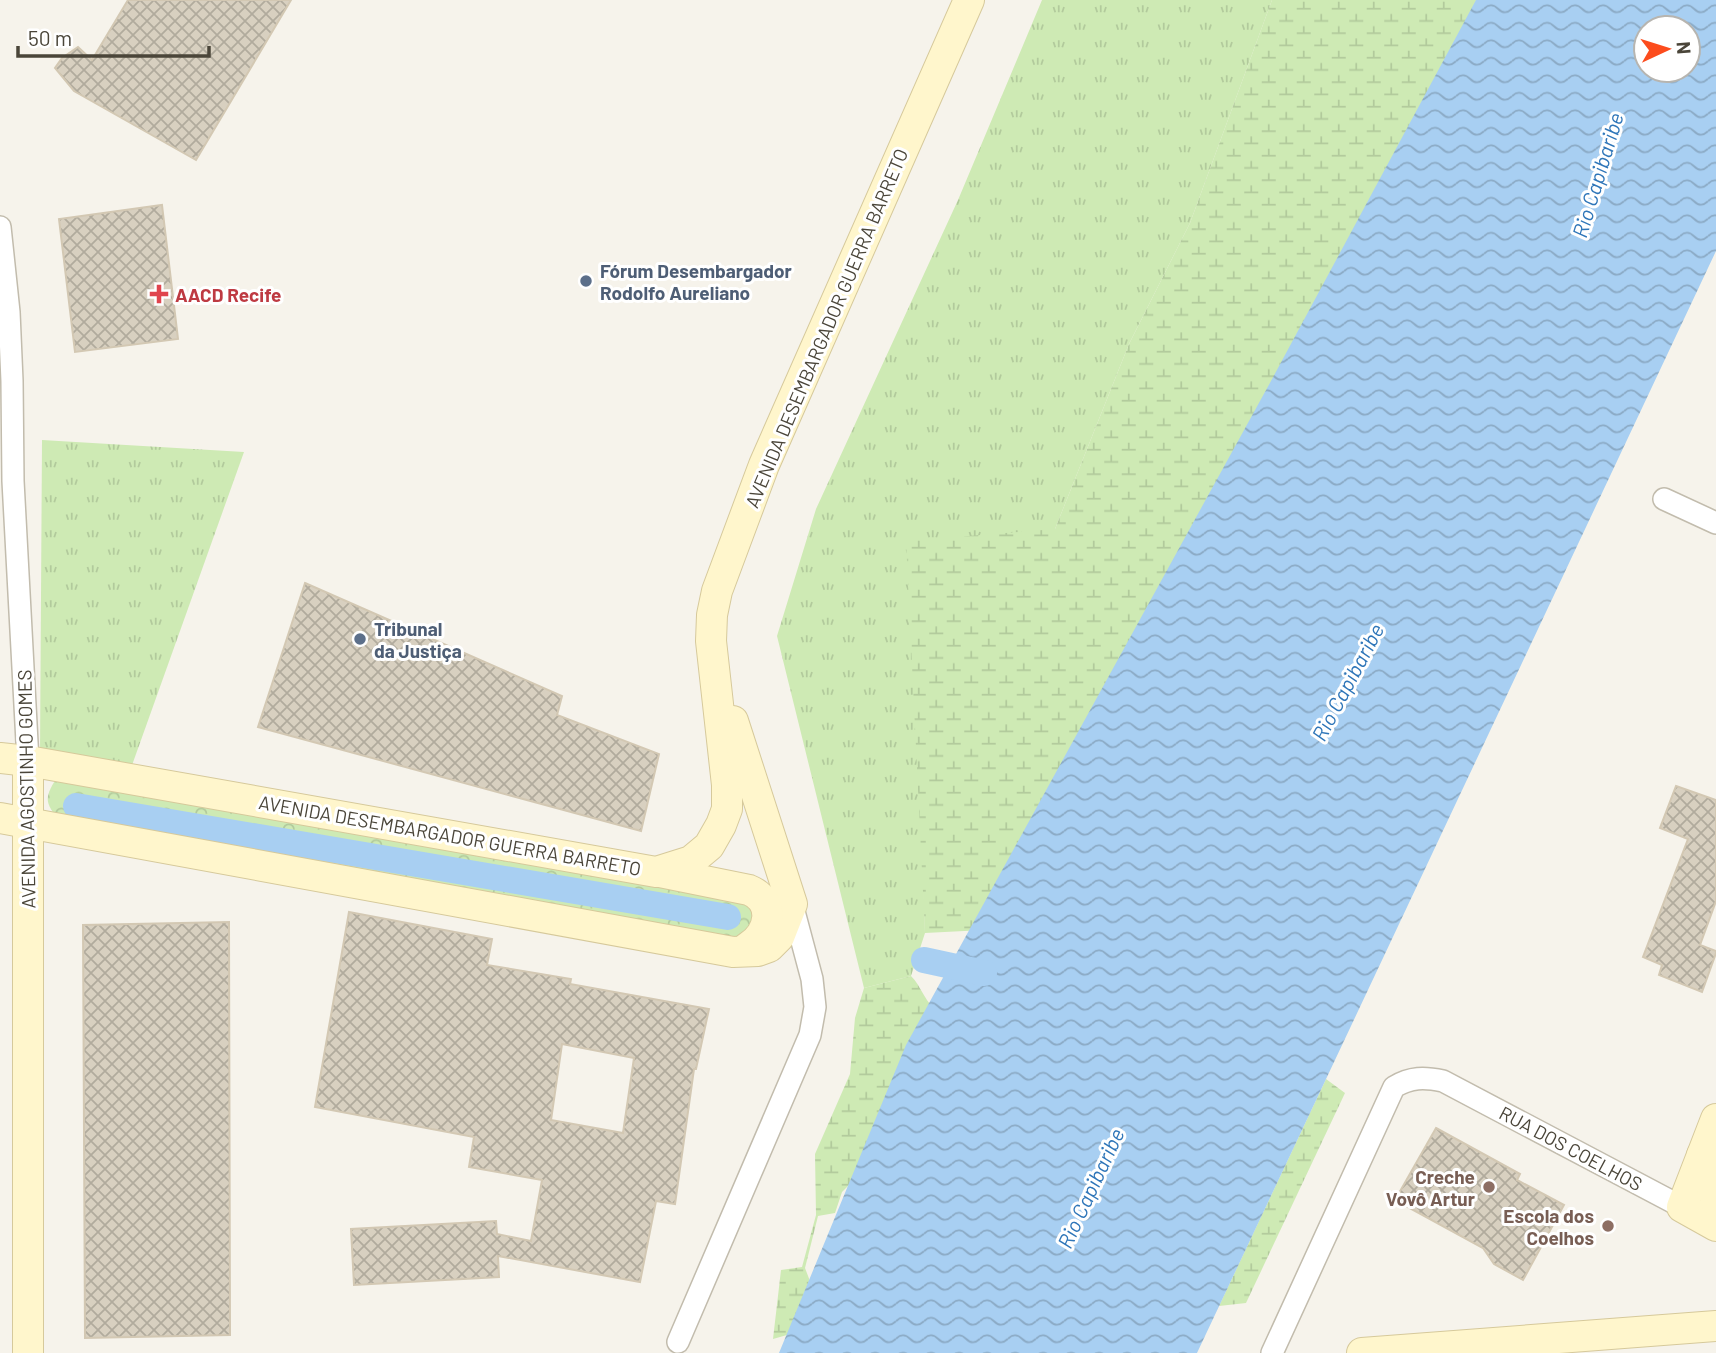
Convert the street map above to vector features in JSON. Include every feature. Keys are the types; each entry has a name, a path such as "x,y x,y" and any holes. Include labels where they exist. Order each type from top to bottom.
{"street":[{"name":"AVENIDA DESEMBARGADOR GUERRA BARRETO","path":"14,759 656,872 691,861 709,846 727,809 727,785 711,641 712,615 717,591 764,464 969,0"},
{"name":"AVENIDA AGOSTINHO GOMES","path":"0,227 10,340 14,759 29,822 28,1352"},
{"path":"1664,499 1716,523"},
{"name":"AVENIDA DESEMBARGADOR GUERRA BARRETO","path":"678,1342 810,1034 815,1007 812,979 792,904 715,664"},
{"path":"0,818 739,952 758,951 769,947 779,937 792,904"},
{"path":"656,872 760,894 765,902 768,918 755,943 739,952"},
{"name":"RUA DOS COELHOS","path":"1272,1353 1394,1087 1404,1080 1424,1077 1443,1081 1716,1226"},
{"path":"1682,1207 1716,1119"},
{"path":"1702,1155 1716,1201"},
{"path":"1362,1353 1716,1326"}],"green space":[{"path":"1042,0 1272,0 1190,223 1129,344 1055,529 922,834 925,933 911,976 864,988 777,636 816,509 958,200"},
{"path":"1272,0 1497,0 984,930 925,933 906,541 1055,529 1129,344 1190,223"},
{"path":"42,440 244,452 131,768 40,755"},
{"path":"59,774 738,893 755,915 748,931 737,943 62,823 51,810 48,800 50,789"},
{"path":"911,976 934,1008 861,1173 842,1192 835,1213 818,1216 805,1268 813,1289 794,1333 773,1339 781,1270 802,1267 816,1215 815,1154 850,1074 855,1018 864,988"},
{"path":"1326,1079 1345,1093 1246,1303 1219,1306"}],"water":[{"name":"Rio Capibaribe","path":"1476,0 1716,0 1716,251 1197,1353 779,1353 906,1045 1271,381"}],"building":[{"path":"128,0 291,0 196,160 74,91 55,68 62,58 78,47 92,60"},
{"path":"162,205 178,339 75,352 59,219"},
{"name":"Tribunal da Justiça","path":"305,583 562,696 557,715 659,754 641,831 258,727"},
{"path":"1676,786 1716,800 1716,901 1700,945 1716,953 1702,992 1659,975 1662,965 1643,957 1688,839 1660,828"},
{"path":"349,912 492,939 487,965 571,979 570,984 709,1009 694,1069 675,1204 656,1201 640,1282 498,1256 499,1277 354,1285 351,1229 496,1221 497,1234 531,1241 542,1180 469,1167 474,1137 315,1107","holes":["562,1044 634,1058 623,1133 551,1120"]},
{"path":"229,922 230,1335 85,1338 83,925"},
{"name":"Creche Vovô Artur","path":"1436,1128 1520,1174 1517,1180 1564,1205 1523,1280 1494,1264 1483,1248 1395,1200"}],"waterway":[{"path":"76,806 728,917"},
{"path":"924,960 984,973"}],"place":[{"name":"Fórum Desembargador Rodolfo Aureliano","path":"586,281"},
{"name":"AACD Recife","path":"159,294"},
{"name":"Tribunal da Justiça","path":"360,639"},
{"name":"Creche Vovô Artur","path":"1489,1187"},
{"name":"Escola dos Coelhos","path":"1608,1226"}]}
